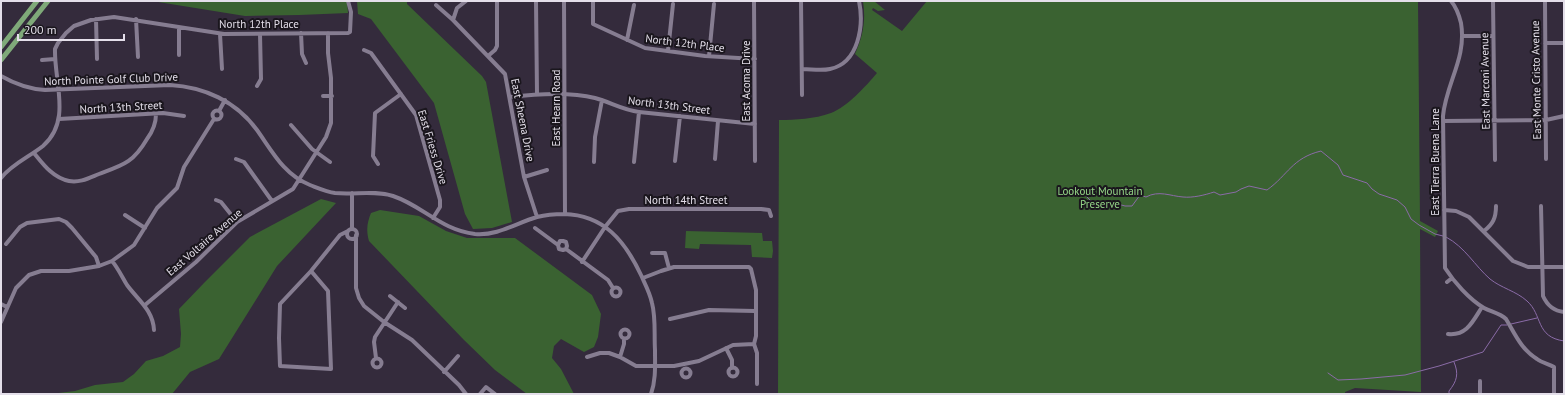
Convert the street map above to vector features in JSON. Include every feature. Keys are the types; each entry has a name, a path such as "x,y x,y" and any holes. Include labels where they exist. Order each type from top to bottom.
{"main road":[{"path":"1,47 37,1"},
{"path":"1,60 48,1"}],"street":[{"name":"North 12th Place","path":"55,59 55,49 66,33 74,26 82,22 96,19 114,17 136,19 220,34 350,32 351,12 348,1"},
{"path":"453,20 457,8 466,1"},
{"path":"488,56 495,50 498,40 497,1"},
{"path":"536,1 537,94"},
{"name":"East Hearn Road","path":"564,1 565,214"},
{"name":"North 12th Place","path":"593,1 593,24 645,48 668,52 755,59"},
{"name":"East Acoma Drive","path":"754,1 755,161"},
{"path":"802,1 802,95"},
{"path":"802,69 830,69 843,63 849,58 856,44 860,28 861,13 859,1"},
{"name":"East Tierra Buena Lane","path":"1451,1 1457,8 1463,36 1460,59 1446,97 1443,121 1445,268 1469,296 1482,307 1502,316 1520,347 1538,360 1554,367 1554,394"},
{"name":"East Marconi Avenue","path":"1493,1 1495,160"},
{"name":"East Monte Cristo Avenue","path":"1545,1 1546,159"},
{"path":"668,52 673,4"},
{"path":"709,56 714,4"},
{"name":"East Sheena Drive","path":"436,5 453,20 505,74 524,176 536,217"},
{"path":"627,40 634,5"},
{"path":"96,19 97,59"},
{"path":"136,19 138,57"},
{"path":"179,27 179,55"},
{"path":"301,33 302,54 306,63"},
{"name":"East Voltaire Avenue","path":"145,305 196,262 237,222 290,192 299,180 329,131 331,122 332,96 328,53 328,33"},
{"path":"220,34 222,68"},
{"path":"257,86 262,78 260,34"},
{"path":"1463,36 1493,36"},
{"path":"1545,43 1564,43"},
{"name":"East Friess Drive","path":"364,50 371,53 416,115 440,200 440,207 433,218"},
{"path":"1,178 12,166 34,153 52,135 59,119 55,59 42,60"},
{"name":"North Pointe Golf Club Drive","path":"1,76 11,82 33,89 58,91 170,85 201,90 225,100 246,117 256,128 276,159 285,169 299,180 309,185 334,193 375,193 393,196 408,202 451,228 466,232 482,234 503,231 536,217 550,214 565,214 586,217 613,232 625,245 643,278 653,304 655,326 655,366 651,394"},
{"path":"378,164 373,156 374,113 401,94"},
{"name":"North 13th Street","path":"510,97 537,94 587,96 639,112 755,124"},
{"path":"323,96 332,96"},
{"path":"1,322 5,317 12,294 19,283 35,273 41,271 78,270 98,266 112,261 134,244 157,208 177,188 184,167 214,119 221,117 221,113 219,111 225,100"},
{"path":"594,162 595,137 602,100"},
{"path":"634,162 639,112"},
{"name":"North 13th Street","path":"59,119 168,113 184,116"},
{"path":"34,153 58,177 70,181 86,180 133,159 141,150 154,129 156,114"},
{"path":"675,161 680,116"},
{"path":"1443,121 1546,120 1564,116"},
{"path":"715,159 718,121"},
{"path":"292,125 316,152 330,162"},
{"path":"236,158 244,162 272,201"},
{"path":"524,176 547,170"},
{"path":"352,193 350,230 347,235 354,241 356,249"},
{"path":"216,200 221,202 237,222"},
{"path":"1484,231 1491,226 1496,218 1496,206"},
{"path":"1541,206 1542,296 1549,306 1559,312 1564,312"},
{"name":"North 14th Street","path":"605,227 618,211 629,209 761,209 769,210 771,216"},
{"path":"1444,210 1462,213 1472,220 1512,261 1528,267 1564,267"},
{"path":"125,215 145,228"},
{"path":"6,244 20,227 27,223 59,219 66,222 72,228 96,257 98,266"},
{"path":"582,262 605,227"},
{"path":"535,228 558,244 561,250 566,249 608,280 613,288"},
{"path":"311,271 328,291 331,368 280,366 278,338 280,304 311,271 339,237 350,230 356,231 356,288 359,298 364,306 384,322 412,340 459,385 466,394"},
{"path":"339,237 355,238 356,236"},
{"path":"558,244 560,241 565,241 568,245 566,249"},
{"path":"652,253 665,253 669,268"},
{"path":"112,261 129,287 145,305 154,321 154,330"},
{"path":"643,278 669,268 694,266 749,267 755,286 756,336 754,344 757,353 757,384"},
{"path":"1446,282 1452,278"},
{"path":"390,296 405,308"},
{"path":"376,358 374,342 375,337 398,302"},
{"path":"1,304 7,307"},
{"path":"1448,334 1457,334 1468,329 1482,307"},
{"path":"670,319 709,310 755,311"},
{"path":"620,357 624,339"},
{"path":"587,357 600,353 620,357 636,366 685,366 700,361 733,344 754,344"},
{"path":"726,348 732,360 732,368"},
{"path":"444,372 458,356"},
{"path":"1480,381 1480,394"},
{"path":"480,394 486,387 495,394"}],"green space":[{"path":"152,1 347,1 348,13 245,16"},
{"path":"357,1 407,1 407,4 482,76 486,82 512,222 492,228 473,229 465,214 434,103 371,19 358,14"},
{"name":"Lookout Mountain Preserve","path":"863,1 874,1 885,10 878,11 873,8 872,10 902,31 927,1 1418,1 1420,221 1438,231 1435,237 1420,229 1421,392 1355,388 1345,392 1345,394 778,394 779,120 812,118 831,113 856,96 877,73 855,54 863,28"},
{"path":"321,199 336,203 277,266 219,359 190,372 172,394 50,394 75,391 95,385 123,382 134,374 146,361 163,356 180,347 181,334 179,309 250,237"},
{"path":"380,210 419,216 446,231 467,238 515,238 592,295 601,314 598,337 594,347 584,352 561,339 554,346 552,358 561,369 574,394 527,394 495,370 464,340 369,241 367,230 371,213"},
{"path":"686,231 762,233 763,241 772,241 772,258 752,257 751,245 700,244 699,249 685,248"}],"waterway":[{"path":"1083,193 1091,201 1102,208 1118,204 1132,206 1140,195 1146,197 1155,194 1164,194 1191,197 1214,192 1220,195 1236,192 1249,186 1267,190 1297,162 1311,154 1321,151 1338,165 1343,175 1367,183 1379,194 1397,200 1405,207 1411,219 1435,234 1443,236"},
{"path":"1446,237 1459,246 1490,279 1527,301 1548,335 1555,339 1564,341"},
{"path":"1511,324 1537,318"},
{"path":"1328,373 1338,380 1361,379 1405,375 1439,366 1483,352 1501,325 1507,325"},
{"path":"1449,394 1457,374 1454,362"}]}
